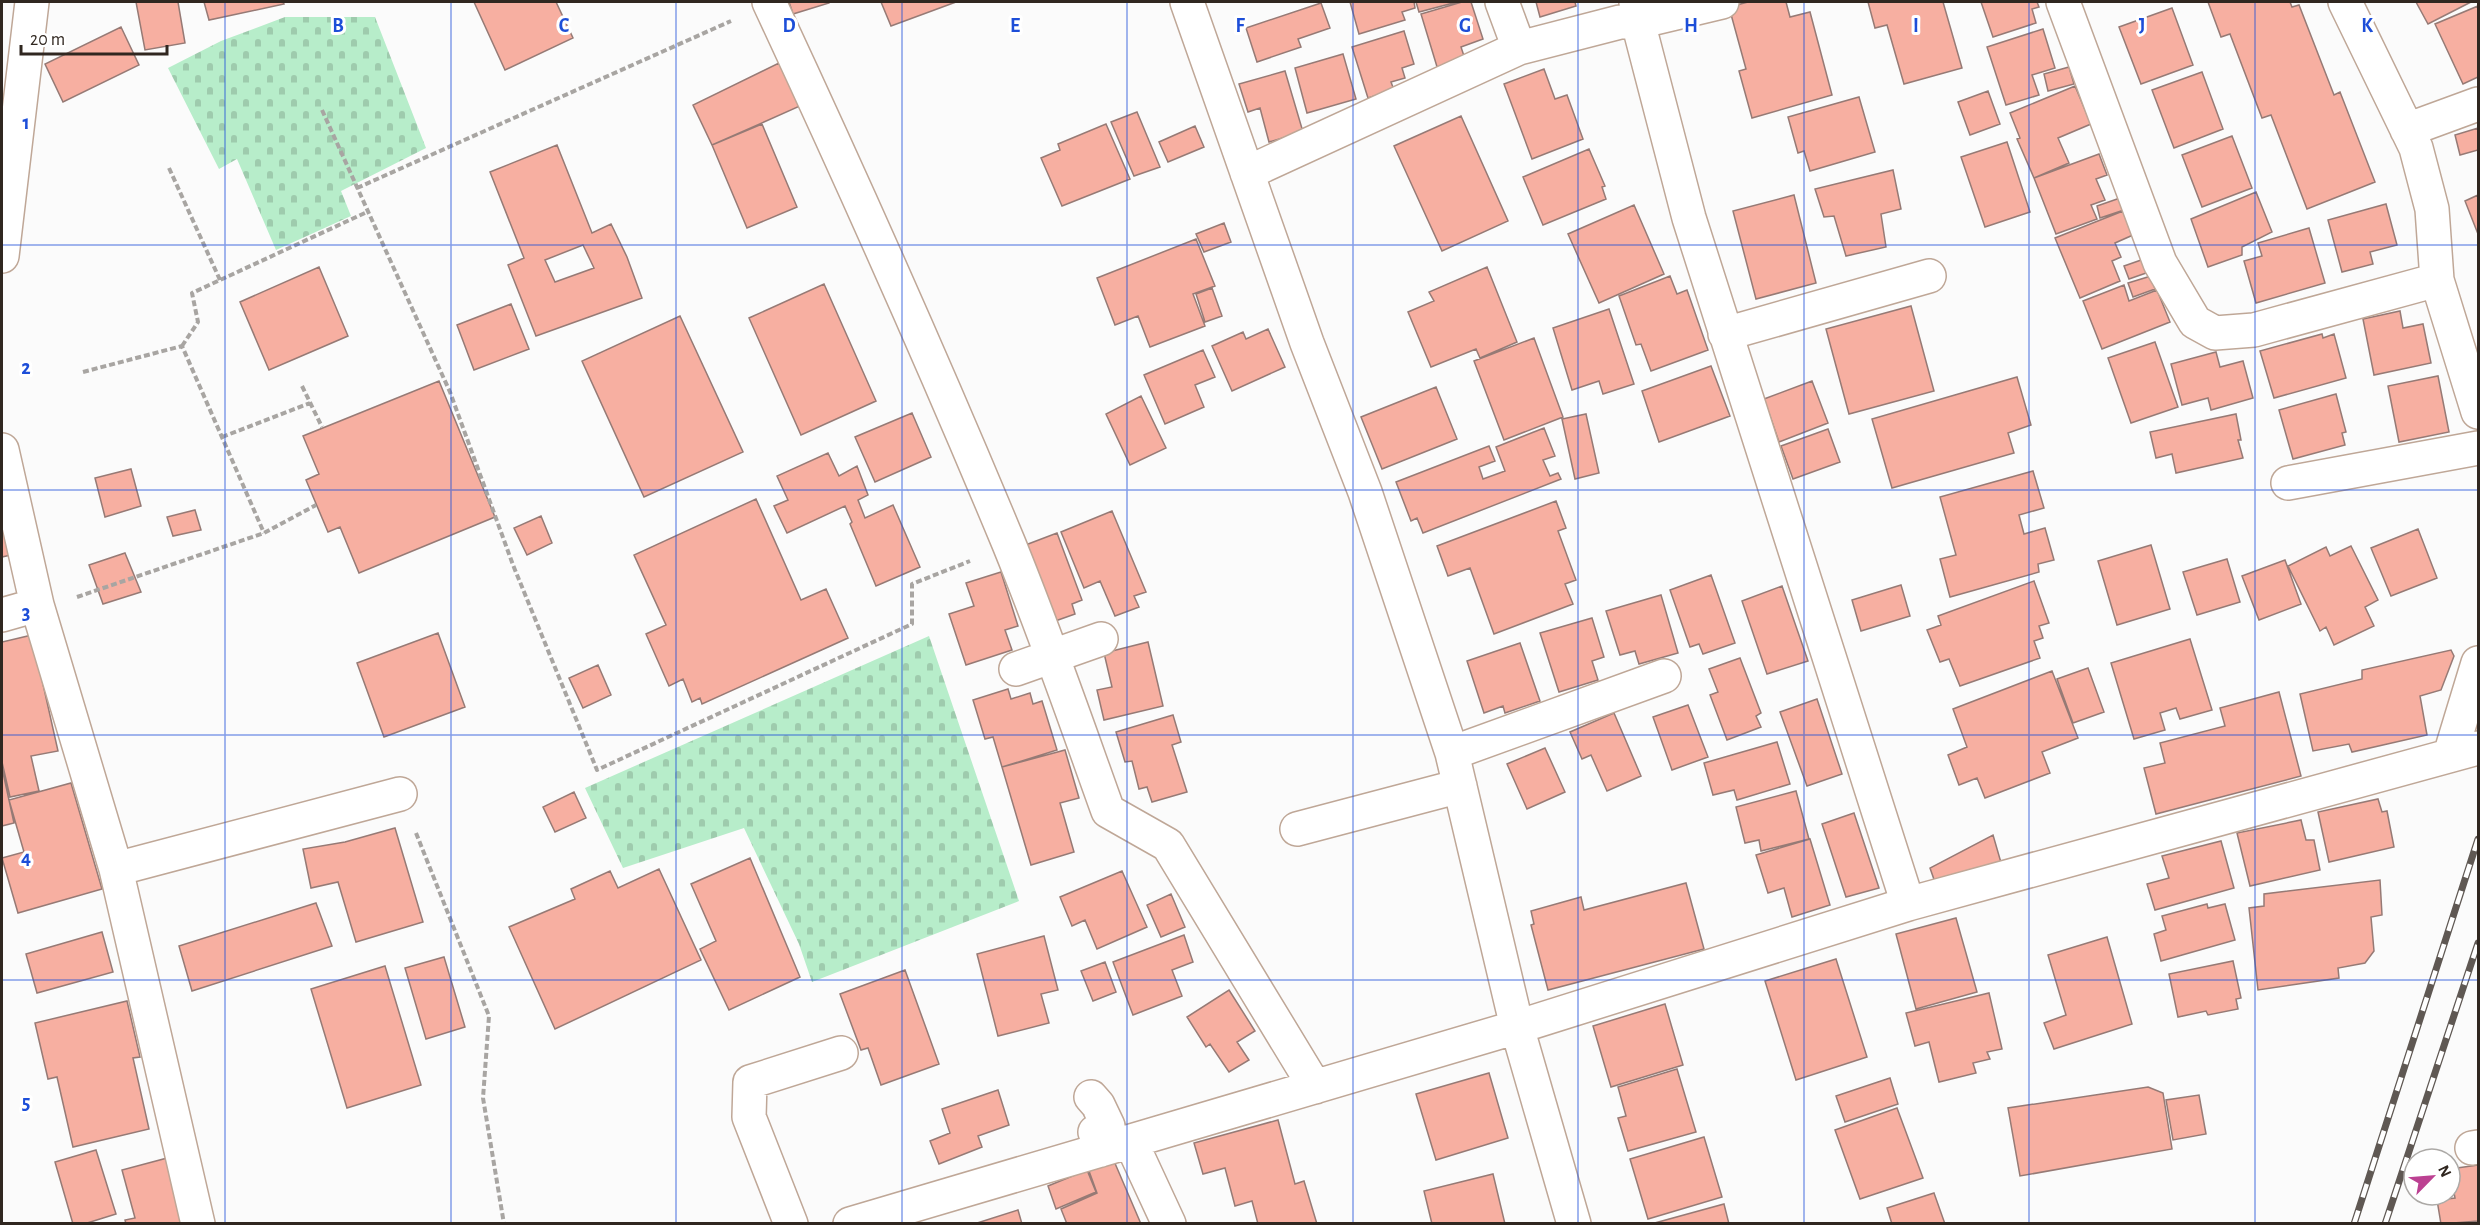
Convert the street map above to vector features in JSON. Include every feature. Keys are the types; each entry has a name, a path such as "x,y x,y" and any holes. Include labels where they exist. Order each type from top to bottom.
{"street":[{"path":"2,256 32,2"},
{"path":"1186,2 1306,343 1365,492 1452,753 1517,1027 1575,1224"},
{"path":"1502,2 1519,48"},
{"path":"1247,173 1519,48 1620,22 1637,12 1722,2"},
{"path":"2063,2 2160,263 2195,322 2216,333 2254,330 2437,280"},
{"path":"2345,2 2416,148 2432,209 2437,280 2478,412"},
{"path":"769,3 839,150 1010,545 1108,812 1168,845 1315,1087"},
{"path":"1637,12 1689,218 1908,904"},
{"path":"2408,130 2478,104"},
{"path":"1725,334 1929,276"},
{"path":"2288,483 2478,448"},
{"path":"2,450 37,605 116,869 198,1224"},
{"path":"2,615 37,605"},
{"path":"1016,669 1101,639"},
{"path":"850,1224 1517,1027 1908,904 2464,751 2478,663"},
{"path":"1452,753 1664,676"},
{"path":"1297,829 1460,786"},
{"path":"116,869 400,794"},
{"path":"791,1224 749,1117 750,1082 841,1053"},
{"path":"1091,1097 1098,1105 1108,1126 1095,1132 1116,1146 1169,1224"}],"path":[{"path":"357,188 769,3"},
{"path":"322,110 450,392 513,565 597,771 912,624 912,584 1010,545"},
{"path":"169,168 220,280"},
{"path":"83,372 182,346 198,322 192,292 367,212"},
{"path":"182,346 264,533"},
{"path":"302,386 322,427"},
{"path":"222,437 310,404"},
{"path":"80,596 264,533 316,505"},
{"path":"400,794 489,1016 483,1098 504,1224"}],"green space":[{"path":"285,17 375,17 426,148 341,191 351,216 276,250 237,159 219,169 168,68 221,41"},
{"path":"929,636 1019,901 812,982 799,944 744,828 623,868 585,788"}],"building":[{"path":"136,2 178,2 185,43 145,50"},
{"path":"204,2 283,2 284,4 209,20"},
{"path":"474,2 556,2 573,38 505,70"},
{"path":"789,2 829,2 829,3 793,14"},
{"path":"881,2 956,2 891,26"},
{"path":"1350,2 1414,2 1415,8 1402,12 1405,20 1359,34"},
{"path":"1416,2 1457,2 1419,12"},
{"path":"1462,2 1471,2 1483,39 1461,47 1466,62 1438,70 1421,14"},
{"path":"1536,2 1575,2 1576,6 1540,17"},
{"path":"1748,2 1786,2 1790,17 1810,12 1832,95 1752,118 1739,71 1746,69 1729,7"},
{"path":"1868,2 1943,2 1962,68 1904,84 1887,25 1875,28"},
{"path":"1981,2 2037,2 2039,7 2032,9 2036,23 1993,37"},
{"path":"2208,2 2290,2 2292,7 2299,5 2334,95 2340,92 2375,182 2307,209 2271,115 2262,118 2230,34 2221,37"},
{"path":"2416,2 2471,2 2428,24"},
{"path":"1321,3 1330,28 1298,39 1301,47 1257,62 1246,28"},
{"path":"2478,6 2478,77 2463,84 2435,24"},
{"path":"2172,8 2193,65 2141,84 2119,27"},
{"path":"121,27 139,65 63,102 45,64"},
{"path":"2043,29 2055,68 2032,75 2039,95 2006,105 1987,47"},
{"path":"1404,31 1414,64 1402,68 1405,78 1391,82 1394,90 1368,98 1352,47"},
{"path":"1343,54 1356,99 1307,113 1295,68"},
{"path":"779,63 800,106 712,145 693,105"},
{"path":"2069,67 2074,84 2048,91 2044,74"},
{"path":"1544,69 1555,99 1567,95 1583,139 1532,159 1504,84"},
{"path":"1285,71 1303,132 1269,142 1260,108 1248,112 1239,84"},
{"path":"2202,72 2223,129 2174,148 2152,90"},
{"path":"2075,86 2091,124 2058,138 2069,163 2034,178 2017,139 2020,138 2010,113"},
{"path":"1988,91 2000,124 1970,135 1958,102"},
{"path":"1859,97 1875,152 1810,171 1804,151 1798,153 1788,117"},
{"path":"1137,112 1160,167 1134,176 1111,122"},
{"path":"1461,116 1508,221 1442,251 1394,146"},
{"path":"762,124 797,207 747,228 712,145"},
{"path":"1106,124 1130,179 1062,206 1041,158 1060,150 1058,144"},
{"path":"1195,126 1204,147 1168,162 1159,142"},
{"path":"2478,128 2478,150 2460,155 2455,135"},
{"path":"2232,136 2252,188 2202,207 2182,155"},
{"path":"2007,142 2030,212 1985,227 1961,157"},
{"path":"557,145 592,233 611,224 627,257 642,298 536,336 508,265 524,258 490,172","holes":["583,245 594,268 555,282 545,260"]},
{"path":"1589,149 1605,186 1602,187 1606,199 1543,225 1523,177"},
{"path":"2099,154 2107,175 2096,179 2105,200 2091,205 2097,219 2056,234 2034,178"},
{"path":"1893,170 1901,209 1881,214 1886,247 1846,256 1834,216 1824,217 1815,189"},
{"path":"2256,192 2272,232 2242,247 2242,255 2208,267 2191,219"},
{"path":"1794,195 1816,283 1756,299 1733,211"},
{"path":"2478,195 2478,234 2465,201"},
{"path":"2120,198 2124,210 2100,218 2097,206"},
{"path":"2386,204 2397,245 2370,252 2373,264 2342,272 2328,220"},
{"path":"1634,205 1664,274 1599,303 1568,234"},
{"path":"2123,211 2133,235 2115,243 2121,257 2112,261 2120,281 2080,298 2055,238"},
{"path":"1224,223 1231,242 1204,252 1196,234"},
{"path":"2309,228 2325,283 2256,303 2244,261 2262,256 2258,243"},
{"path":"1196,239 1215,286 1193,294 1205,326 1150,347 1138,316 1115,325 1097,278"},
{"path":"2144,259 2149,272 2129,279 2124,266"},
{"path":"319,267 348,336 269,370 240,302"},
{"path":"1487,267 1517,342 1480,358 1476,349 1431,367 1408,312 1434,301 1429,292"},
{"path":"1670,276 1677,294 1687,290 1708,350 1651,371 1641,344 1636,345 1619,296"},
{"path":"2151,276 2155,289 2133,297 2128,283"},
{"path":"824,284 876,401 801,435 749,318"},
{"path":"2124,285 2129,301 2157,290 2170,322 2102,349 2083,301"},
{"path":"1212,288 1222,316 1205,322 1196,294"},
{"path":"511,304 529,349 474,370 457,325"},
{"path":"1911,306 1934,391 1849,414 1826,329"},
{"path":"1609,309 1634,384 1603,394 1599,381 1572,390 1553,328"},
{"path":"2400,311 2403,328 2423,324 2431,363 2374,375 2363,319"},
{"path":"680,316 743,452 644,497 582,361"},
{"path":"1268,329 1285,367 1232,391 1212,346 1243,332 1246,339"},
{"path":"2322,334 2323,338 2334,334 2346,378 2274,398 2260,351"},
{"path":"1534,338 1563,417 1504,440 1474,361"},
{"path":"2155,342 2178,407 2131,423 2108,358"},
{"path":"1203,350 1215,377 1195,385 1204,407 1165,424 1144,375"},
{"path":"2216,352 2220,367 2243,361 2253,398 2211,410 2208,398 2182,405 2171,364"},
{"path":"1711,366 1730,416 1659,442 1642,391"},
{"path":"2438,376 2449,432 2399,442 2388,386"},
{"path":"2017,377 2031,425 2008,433 2014,453 1892,488 1872,419"},
{"path":"439,381 495,517 359,573 340,527 328,532 306,480 319,474 303,436"},
{"path":"1812,381 1828,423 1779,442 1764,399"},
{"path":"1436,387 1457,439 1382,469 1361,417"},
{"path":"2336,394 2346,432 2342,433 2345,445 2293,459 2279,410"},
{"path":"1141,396 1166,448 1130,465 1106,414"},
{"path":"912,413 931,457 875,482 855,437"},
{"path":"1586,414 1599,473 1575,479 1562,419"},
{"path":"2236,414 2241,440 2238,440 2243,458 2176,473 2172,454 2156,458 2150,432"},
{"path":"1544,428 1555,456 1543,460 1550,476 1558,473 1561,479 1423,533 1417,518 1411,521 1396,482 1489,446 1495,461 1479,467 1483,479 1505,471 1496,447"},
{"path":"1828,429 1840,462 1793,479 1781,446"},
{"path":"828,453 839,476 857,466 868,495 858,500 865,518 893,505 920,567 876,586 850,524 852,522 845,506 787,533 774,506 788,500 777,476"},
{"path":"131,469 141,506 105,517 95,478"},
{"path":"2033,471 2044,508 2019,515 2024,534 2045,528 2054,560 2038,564 2039,572 1950,597 1940,559 1956,555 1940,497"},
{"path":"756,499 801,600 826,589 848,638 702,704 700,698 692,702 683,679 669,686 646,634 666,625 634,555"},
{"path":"1556,501 1566,528 1558,531 1576,580 1565,584 1573,604 1494,634 1470,568 1448,576 1437,546"},
{"path":"2,508 11,555 2,557"},
{"path":"195,510 201,530 173,536 167,517"},
{"path":"1112,511 1146,592 1134,596 1139,607 1115,616 1100,581 1084,588 1061,532"},
{"path":"541,516 552,543 527,555 514,528"},
{"path":"2418,529 2437,578 2391,596 2371,548"},
{"path":"1057,533 1082,600 1072,604 1075,614 1030,630 1002,554"},
{"path":"2151,545 2170,609 2117,625 2098,561"},
{"path":"2351,546 2378,600 2365,607 2374,626 2334,645 2326,627 2320,631 2288,566 2326,547 2330,556"},
{"path":"125,553 141,592 103,604 89,565"},
{"path":"2227,559 2240,602 2197,615 2183,572"},
{"path":"2285,560 2301,604 2259,620 2242,576"},
{"path":"1001,572 1018,626 1005,630 1012,650 966,665 949,614 974,606 966,583"},
{"path":"1711,575 1735,643 1703,654 1699,644 1690,647 1670,590"},
{"path":"2034,581 2049,623 2039,626 2043,638 2034,641 2040,658 1960,686 1949,659 1940,662 1927,630 1941,625 1938,616"},
{"path":"1901,585 1910,616 1861,631 1852,600"},
{"path":"1782,586 1808,661 1767,674 1742,601"},
{"path":"1661,595 1678,653 1639,664 1635,651 1620,655 1606,611"},
{"path":"1592,618 1604,657 1592,661 1598,680 1559,692 1540,633"},
{"path":"438,633 465,707 384,737 357,663"},
{"path":"32,635 58,751 31,756 39,791 10,797 2,762 2,642"},
{"path":"2190,639 2212,710 2180,719 2176,708 2160,713 2165,730 2134,739 2111,663"},
{"path":"1148,642 1163,706 1104,720 1097,690 1112,687 1104,653"},
{"path":"1520,643 1540,701 1505,713 1503,706 1484,713 1467,661"},
{"path":"2451,650 2454,656 2441,690 2420,696 2427,735 2352,752 2349,744 2313,751 2300,694 2362,679 2362,670"},
{"path":"1740,658 1761,713 1756,716 1761,727 1727,740 1710,695 1718,692 1709,669"},
{"path":"598,665 611,695 583,708 569,678"},
{"path":"2088,668 2104,712 2073,723 2057,679"},
{"path":"2052,671 2078,738 2042,752 2050,773 1985,798 1977,778 1959,785 1948,755 1967,747 1953,709"},
{"path":"1008,689 1011,699 1030,693 1033,704 1042,701 1057,750 1002,767 993,737 985,739 973,700"},
{"path":"2279,692 2301,776 2156,814 2144,768 2165,763 2160,743 2225,726 2220,708"},
{"path":"1817,699 1842,774 1807,786 1780,712"},
{"path":"1688,705 1708,757 1672,770 1653,717"},
{"path":"1614,713 1641,776 1607,791 1591,755 1582,759 1570,732"},
{"path":"1173,715 1181,742 1172,745 1187,792 1152,802 1147,787 1139,789 1132,761 1125,762 1116,732"},
{"path":"1777,742 1790,784 1737,800 1734,790 1713,795 1704,763"},
{"path":"1545,748 1565,792 1527,809 1507,764"},
{"path":"1065,750 1079,798 1060,803 1074,852 1031,865 1002,767"},
{"path":"2,768 14,823 2,826"},
{"path":"71,783 102,889 18,913 2,858 24,852 9,800"},
{"path":"1796,791 1809,839 1761,851 1759,840 1745,843 1736,807"},
{"path":"574,792 586,818 555,832 543,807"},
{"path":"2378,799 2382,812 2387,811 2394,847 2329,862 2318,812"},
{"path":"1854,813 1879,888 1846,897 1822,824"},
{"path":"2301,820 2306,840 2314,840 2320,870 2250,886 2237,833"},
{"path":"395,828 423,922 356,942 338,882 311,888 303,849 345,842"},
{"path":"1993,835 2002,866 1937,888 1930,868"},
{"path":"1810,839 1830,905 1792,917 1784,888 1768,893 1756,855"},
{"path":"2221,841 2234,888 2155,910 2147,884 2169,878 2162,856"},
{"path":"750,858 800,977 729,1010 700,949 716,941 691,884"},
{"path":"659,869 701,960 555,1029 509,927 575,899 571,889 610,871 618,888"},
{"path":"1122,871 1147,927 1097,949 1085,920 1072,926 1060,897"},
{"path":"2380,880 2382,915 2371,917 2374,951 2365,963 2338,968 2339,978 2258,990 2249,908 2264,906 2264,894"},
{"path":"1686,883 1704,949 1548,990 1531,925 1534,924 1531,911 1581,897 1584,910"},
{"path":"1171,894 1185,927 1161,937 1147,905"},
{"path":"316,903 332,946 192,991 179,946"},
{"path":"2207,904 2208,908 2225,904 2235,940 2161,961 2154,934 2166,930 2162,916"},
{"path":"1956,918 1977,992 1916,1009 1896,934"},
{"path":"102,932 113,972 37,993 26,954"},
{"path":"1184,935 1193,962 1172,970 1182,996 1133,1015 1113,962"},
{"path":"1044,936 1058,990 1041,994 1049,1023 998,1036 977,954"},
{"path":"2107,937 2132,1024 2054,1049 2044,1023 2066,1015 2048,955"},
{"path":"444,957 465,1027 426,1039 405,968"},
{"path":"1836,959 1867,1057 1796,1080 1765,981"},
{"path":"2233,961 2241,998 2236,999 2238,1009 2208,1015 2206,1011 2178,1017 2169,974"},
{"path":"1105,962 1116,992 1093,1001 1081,971"},
{"path":"385,966 421,1085 347,1108 311,989"},
{"path":"905,970 939,1064 881,1085 868,1048 861,1050 840,994"},
{"path":"1229,990 1255,1031 1237,1042 1249,1060 1229,1072 1210,1044 1206,1047 1187,1017"},
{"path":"1989,993 2002,1049 1987,1052 1990,1059 1973,1063 1976,1073 1939,1082 1929,1042 1915,1046 1906,1013"},
{"path":"127,1001 140,1057 133,1058 149,1129 73,1147 57,1077 48,1079 35,1023"},
{"path":"1665,1004 1683,1065 1611,1087 1593,1026"},
{"path":"1677,1069 1696,1132 1628,1151 1618,1118 1626,1116 1618,1087"},
{"path":"1489,1073 1508,1138 1436,1160 1416,1094"},
{"path":"1890,1078 1898,1104 1845,1122 1836,1096"},
{"path":"2148,1087 2163,1093 2172,1149 2020,1176 2008,1108"},
{"path":"998,1090 1009,1125 978,1136 982,1147 939,1164 930,1141 950,1133 942,1109"},
{"path":"2199,1095 2206,1134 2173,1140 2166,1100"},
{"path":"1897,1108 1923,1178 1860,1199 1835,1130"},
{"path":"1278,1120 1295,1184 1304,1181 1317,1224 1258,1224 1252,1201 1235,1206 1225,1168 1203,1174 1194,1143"},
{"path":"1704,1137 1722,1197 1648,1219 1630,1159"},
{"path":"96,1150 116,1214 84,1224 73,1224 55,1162"},
{"path":"171,1157 189,1221 180,1224 126,1224 125,1220 135,1218 122,1170"},
{"path":"1114,1161 1141,1224 1067,1224 1061,1209 1097,1193 1089,1171"},
{"path":"2478,1165 2478,1221 2441,1224 2438,1207 2462,1207 2462,1167"},
{"path":"1087,1170 1096,1192 1056,1209 1048,1186"},
{"path":"1493,1174 1505,1224 1432,1224 1424,1191"},
{"path":"1934,1193 1945,1224 1892,1224 1887,1208"},
{"path":"1724,1204 1729,1224 1651,1224"},
{"path":"1018,1210 1022,1224 974,1224"}],"railway":[{"path":"2354,1224 2478,839"},
{"path":"2385,1224 2478,943"}]}
